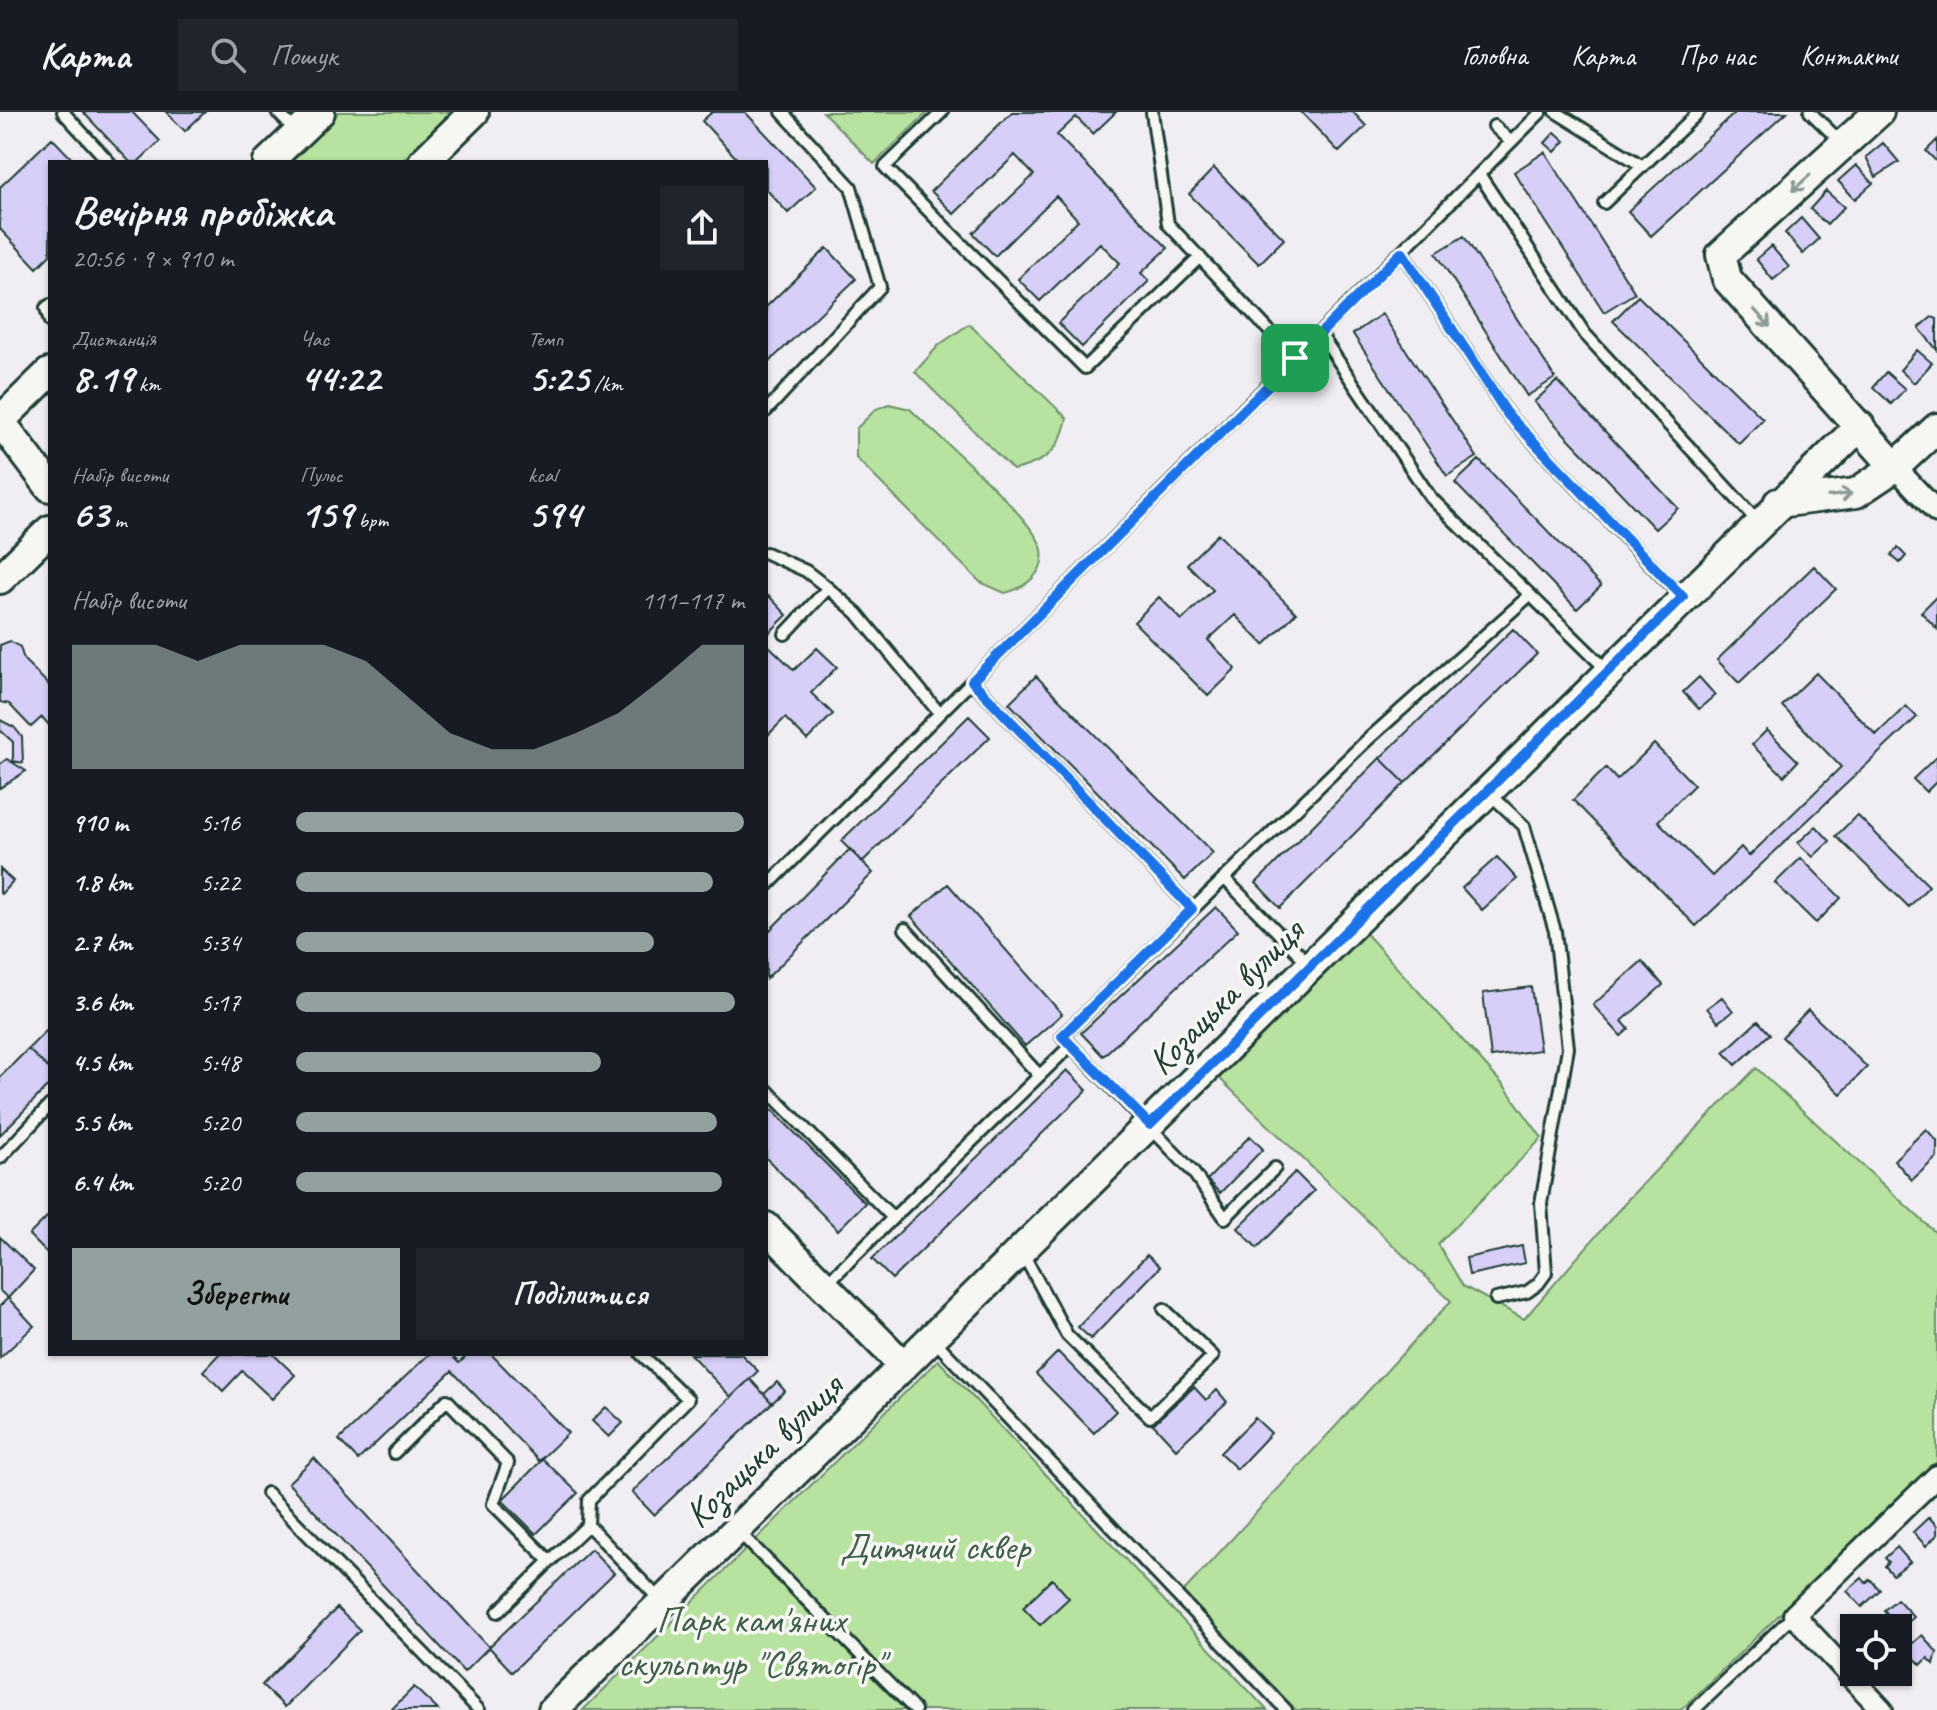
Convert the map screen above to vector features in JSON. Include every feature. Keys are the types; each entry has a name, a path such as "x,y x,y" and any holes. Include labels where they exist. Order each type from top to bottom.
{"street":[{"path":"270,160 320,112"},
{"path":"1879,112 1721,255 1727,279 1937,512"},
{"path":"425,160 462,116"},
{"path":"48,375 0,421 48,484"},
{"name":"Козацька вулиця","path":"553,1710 1768,513 1860,426"},
{"path":"1768,513 1856,493 1895,467 1937,428"},
{"path":"0,579 48,532"},
{"path":"768,1229 903,1365"},
{"path":"1882,1710 1794,1615 1937,1476"}],"lane":[{"path":"63,112 107,160"},
{"path":"277,112 298,133"},
{"path":"768,409 880,287 851,187 782,112"},
{"path":"942,112 885,167 1085,368 1200,257"},
{"path":"1152,112 1168,224 1295,358"},
{"path":"768,885 1541,112"},
{"path":"1556,112 1641,165"},
{"path":"1604,203 1699,112"},
{"path":"1810,112 1844,145"},
{"path":"1494,126 1511,142"},
{"path":"1479,174 1585,334 1768,513"},
{"path":"1402,252 1508,415 1683,597"},
{"path":"1320,334 1431,498 1608,671"},
{"path":"768,554 806,571 857,613 940,714"},
{"path":"785,634 828,588"},
{"path":"1275,1168 1225,1218 1193,1172 1062,1036 1365,742 1530,595"},
{"path":"972,681 1192,909"},
{"path":"1486,791 1524,826 1555,931 1568,1048 1541,1203 1546,1273 1527,1292 1496,1299"},
{"path":"1224,878 1310,965"},
{"path":"905,929 1039,1075"},
{"path":"824,1286 1071,1045"},
{"path":"768,1091 893,1218"},
{"path":"0,1158 48,1107"},
{"path":"1021,1250 1067,1335 1150,1417 1213,1356 1164,1309"},
{"path":"931,1338 1286,1710"},
{"path":"498,1612 588,1525 589,1500 688,1399 643,1356"},
{"path":"394,1453 447,1400 508,1463 493,1504 550,1561"},
{"path":"267,1493 479,1710"},
{"path":"588,1525 662,1602"},
{"path":"736,1529 915,1710"},
{"path":"1694,1710 1794,1615"}],"green space":[{"path":"338,112 452,112 403,160 289,160"},
{"path":"823,112 928,112 874,164"},
{"path":"969,324 1067,418 1055,447 1034,464 1013,470 915,372 939,345"},
{"path":"889,404 910,409 1023,519 1042,550 1041,566 1027,583 1005,593 980,582 856,458 856,429 876,409"},
{"path":"1362,929 1505,1087 1542,1138 1438,1244 1463,1286 1524,1319 1629,1198 1756,1068 1937,1234 1937,1462 1681,1710 1296,1710 1183,1592 1451,1301 1217,1076"},
{"name":"Дитячий сквер","path":"938,1360 1267,1710 583,1710"}],"building":[{"path":"83,112 132,112 160,141 140,160 128,160"},
{"path":"166,112 205,112 185,131"},
{"path":"712,112 745,112 816,187 788,213 768,191 768,160 738,160 702,121"},
{"path":"1012,112 1116,112 1093,134 1076,117 1057,135 1168,248 1141,273 1149,281 1082,347 1058,323 1120,263 1100,243 1040,301 1018,279 1078,220 1056,196 995,256 973,233 1034,175 1015,155 954,214 931,191"},
{"path":"1301,112 1353,112 1366,126 1339,152"},
{"path":"1736,112 1787,112 1651,236 1628,211"},
{"path":"1555,132 1565,141 1555,152 1545,143"},
{"path":"52,138 73,160 48,160 48,257 37,268 0,229 0,187"},
{"path":"1937,140 1937,162 1926,151"},
{"path":"1883,143 1899,162 1876,177 1866,157"},
{"path":"1545,152 1635,293 1604,312 1514,172"},
{"path":"1545,152 1635,293 1604,312 1514,172"},
{"path":"1856,165 1873,183 1855,199 1838,181"},
{"path":"1214,168 1284,239 1259,264 1189,194"},
{"path":"1826,191 1844,207 1827,225 1810,209"},
{"path":"1801,218 1819,239 1803,254 1785,233"},
{"path":"1464,236 1555,378 1527,396 1436,253"},
{"path":"1464,236 1555,378 1527,396 1436,253"},
{"path":"1771,246 1789,267 1773,280 1756,259"},
{"path":"827,248 856,279 768,363 768,305"},
{"path":"1638,296 1763,419 1739,444 1613,321"},
{"path":"1638,296 1763,419 1739,444 1613,321"},
{"path":"1382,314 1477,457 1447,476 1353,334"},
{"path":"1382,314 1477,457 1447,476 1353,334"},
{"path":"1932,317 1937,319 1937,350 1919,328"},
{"path":"1917,350 1932,363 1914,383 1900,370"},
{"path":"1886,372 1905,389 1891,404 1873,387"},
{"path":"1557,381 1678,508 1655,529 1534,402"},
{"path":"1557,381 1678,508 1655,529 1534,402"},
{"path":"1479,460 1601,586 1577,609 1455,483"},
{"path":"1479,460 1601,586 1577,609 1455,483"},
{"path":"1218,534 1296,613 1264,645 1235,615 1208,640 1236,669 1208,696 1134,622 1159,597 1182,620 1213,590 1187,564"},
{"path":"1898,548 1906,556 1900,563 1891,555"},
{"path":"1814,566 1836,589 1739,683 1717,660"},
{"path":"1937,596 1937,629 1921,612"},
{"path":"768,597 787,615 768,634"},
{"path":"1513,629 1537,654 1405,783 1380,758"},
{"path":"10,641 20,647 24,660 48,684 48,724 42,717 31,727 9,704 0,702 0,645"},
{"path":"768,645 794,670 817,648 837,667 811,693 833,714 807,740 785,718 768,735"},
{"path":"1816,673 1876,735 1906,706 1917,717 1696,926 1573,800 1606,768 1617,780 1654,744 1694,785 1658,821 1712,876 1741,847 1749,856 1841,767 1782,706"},
{"path":"1036,676 1213,853 1185,880 1009,703"},
{"path":"1699,677 1715,695 1699,709 1683,692"},
{"path":"969,716 990,737 862,862 841,841"},
{"path":"0,720 14,727 22,737 23,763 13,761 13,742 0,730"},
{"path":"1767,730 1798,761 1784,776 1752,745"},
{"path":"1937,756 1937,781 1926,792 1913,779"},
{"path":"1380,758 1405,783 1280,908 1256,883"},
{"path":"7,759 26,771 0,788 0,764"},
{"path":"1857,815 1929,886 1909,907 1836,836"},
{"path":"1816,826 1830,841 1813,857 1798,843"},
{"path":"850,849 873,873 768,977 768,932"},
{"path":"1497,857 1517,879 1482,910 1462,888"},
{"path":"1801,858 1841,898 1816,923 1775,883"},
{"path":"0,869 13,881 1,894 0,893"},
{"path":"948,884 1062,1014 1025,1046 911,916"},
{"path":"1216,907 1238,930 1103,1056 1081,1033"},
{"path":"1642,961 1663,985 1622,1021 1629,1029 1621,1036 1593,1005"},
{"path":"1531,987 1540,1050 1491,1057 1483,993"},
{"path":"1722,997 1733,1011 1718,1022 1707,1008"},
{"path":"1808,1010 1867,1067 1841,1094 1782,1037"},
{"path":"1758,1021 1770,1034 1736,1065 1724,1052"},
{"path":"48,1029 48,1068 28,1049"},
{"path":"28,1049 48,1068 48,1086 0,1135 0,1077"},
{"path":"1067,1070 1087,1090 892,1279 872,1259"},
{"path":"768,1106 865,1203 838,1230 768,1160"},
{"path":"1926,1129 1937,1141 1937,1157 1912,1180 1894,1160"},
{"path":"1250,1136 1263,1149 1220,1193 1207,1180"},
{"path":"1295,1172 1314,1191 1257,1248 1238,1228"},
{"path":"48,1216 48,1254 29,1235"},
{"path":"0,1237 34,1270 8,1298 0,1291"},
{"path":"1522,1246 1525,1263 1469,1275 1466,1258"},
{"path":"1147,1255 1160,1267 1091,1339 1078,1327"},
{"path":"8,1298 34,1326 0,1358 0,1306"},
{"path":"1058,1352 1116,1411 1094,1433 1036,1374"},
{"path":"217,1356 275,1356 295,1375 272,1399 242,1371 223,1391 203,1371"},
{"path":"427,1356 452,1356 459,1363 467,1356 493,1356 568,1433 539,1461 452,1371 358,1460 339,1440"},
{"path":"692,1356 743,1356 758,1371 731,1397"},
{"path":"750,1379 772,1403 654,1515 632,1492"},
{"path":"777,1382 785,1391 772,1403 764,1394"},
{"path":"1194,1387 1206,1400 1217,1390 1227,1402 1176,1449 1153,1424"},
{"path":"606,1407 623,1423 609,1437 592,1421"},
{"path":"1255,1418 1271,1433 1237,1469 1220,1453"},
{"path":"314,1458 489,1647 464,1672 288,1483"},
{"path":"543,1459 578,1493 536,1534 502,1500"},
{"path":"1929,1517 1937,1526 1937,1535 1926,1546 1913,1532"},
{"path":"1897,1547 1910,1562 1893,1575 1885,1566 1889,1562 1885,1558"},
{"path":"591,1549 614,1573 512,1672 489,1647"},
{"path":"1862,1578 1866,1583 1870,1579 1880,1590 1862,1607 1847,1591"},
{"path":"1052,1579 1069,1598 1040,1625 1023,1607"},
{"path":"1897,1599 1911,1614 1887,1614 1884,1610"},
{"path":"337,1608 360,1630 285,1707 262,1685"},
{"path":"1922,1635 1937,1652 1934,1664 1928,1658 1921,1665 1912,1655 1912,1644"},
{"path":"414,1687 438,1710 391,1710"}],"route":[{"path":"1402,252 1508,415 1683,597 1150,1125 1062,1036 1192,909 972,681 1295,358 1402,252"}],"park label":[{"name":"Парк кам'яних скульптур \"Святогір\"","path":"751,1641"}]}
